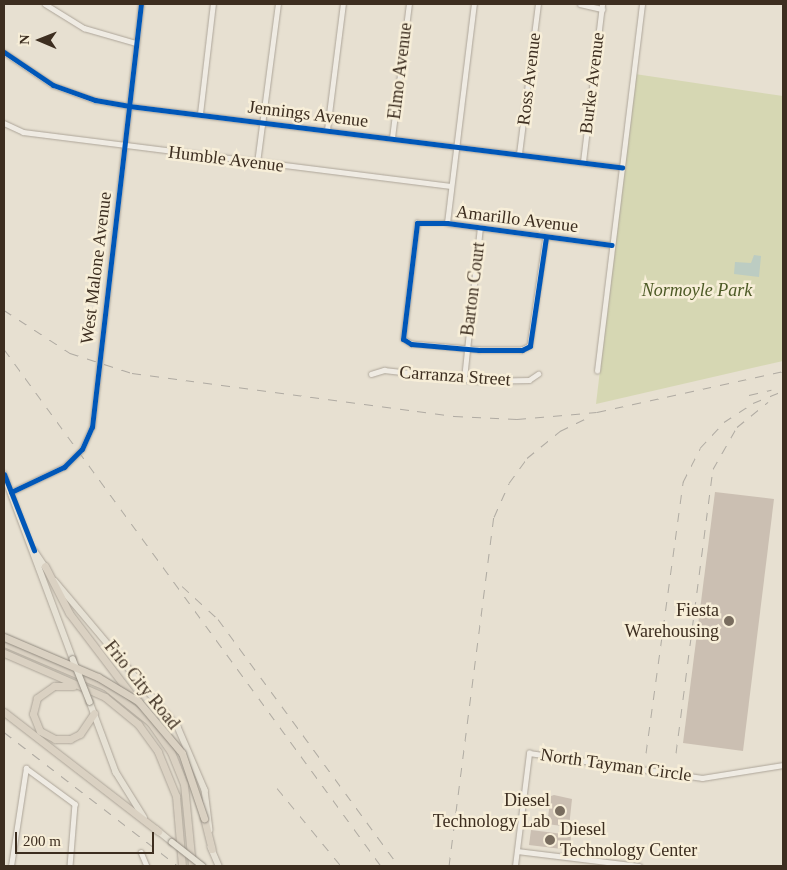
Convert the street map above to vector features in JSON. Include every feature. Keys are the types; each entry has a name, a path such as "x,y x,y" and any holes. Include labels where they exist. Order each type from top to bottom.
{"highway":[{"path":"45,566 69,613 171,752 184,784 192,866"},
{"path":"4,638 98,676 138,701 182,753 204,818 212,849"},
{"path":"4,643 105,686 150,722"},
{"path":"4,653 94,692 138,724 164,763 178,809 182,866"},
{"path":"94,692 66,684 54,686 37,698 33,714 40,731 64,740 80,734 94,713"},
{"path":"4,712 158,831"}],"main road":[{"name":"Frio City Road","path":"4,474 94,713 127,794 158,831 203,866"},
{"name":"Frio City Road","path":"34,550 181,732 205,790 214,863 219,866"}],"street":[{"path":"45,4 84,28 136,43"},
{"name":"West Malone Avenue","path":"11,492 64,467 82,449 92,427 141,4"},
{"path":"200,114 213,4"},
{"path":"258,163 278,4"},
{"path":"328,130 343,4"},
{"name":"Elmo Avenue","path":"392,138 409,4"},
{"path":"447,223 474,4"},
{"name":"Ross Avenue","path":"519,154 538,4"},
{"path":"580,4 602,6"},
{"path":"597,372 642,4"},
{"name":"Burke Avenue","path":"583,162 602,6"},
{"name":"Jennings Avenue","path":"4,52 53,85 85,97 129,106 622,166"},
{"name":"Humble Avenue","path":"4,123 23,132 451,186"},
{"name":"Amarillo Avenue","path":"466,349 406,342 402,332 415,227 419,222 447,223 612,245"},
{"name":"Barton Court","path":"464,380 480,228"},
{"path":"466,349 526,349 533,342 546,236"},
{"name":"Carranza Street","path":"372,374 384,370 464,380 529,380 538,374"},
{"name":"North Tayman Circle","path":"516,851 529,753 702,778 783,765"},
{"path":"12,866 24,769 32,770 75,804 70,866"},
{"path":"515,866 516,851 639,866"},
{"path":"141,852 147,866"}],"green space":[{"name":"Normoyle Park","path":"635,74 783,96 783,361 596,404"}],"shaded area":[{"path":"754,255 761,256 759,277 734,274 735,262 751,263"}],"building":[{"name":"Fiesta Warehousing","path":"715,492 774,499 743,751 683,743"},
{"name":"Diesel Technology Lab","path":"551,796 572,799 569,827 547,824"},
{"name":"Diesel Technology Center","path":"531,830 571,835 570,850 529,845"}],"railway":[{"path":"4,310 70,353 132,373 454,416 517,419 597,412 783,371"},
{"path":"4,349 381,866"},
{"path":"749,395 771,390"},
{"path":"646,753 683,482 700,448 724,422 753,403 783,391"},
{"path":"676,753 713,469 737,427 768,402"},
{"path":"449,866 494,517 509,483 527,458 560,431 589,417"},
{"path":"182,586 218,619 399,866"},
{"path":"4,732 178,866"},
{"path":"277,788 341,866"}],"cycle path":[{"path":"11,492 64,467 82,449 92,427 141,4"},
{"path":"4,52 53,85 95,100 129,106 622,167"},
{"path":"546,237 530,346 522,350 479,350 411,344 403,339 417,223 447,223 612,245"},
{"path":"4,474 34,550"}],"place":[{"name":"Fiesta Warehousing","path":"729,621"},
{"name":"Diesel Technology Lab","path":"560,811"},
{"name":"Diesel Technology Center","path":"550,840"}]}
